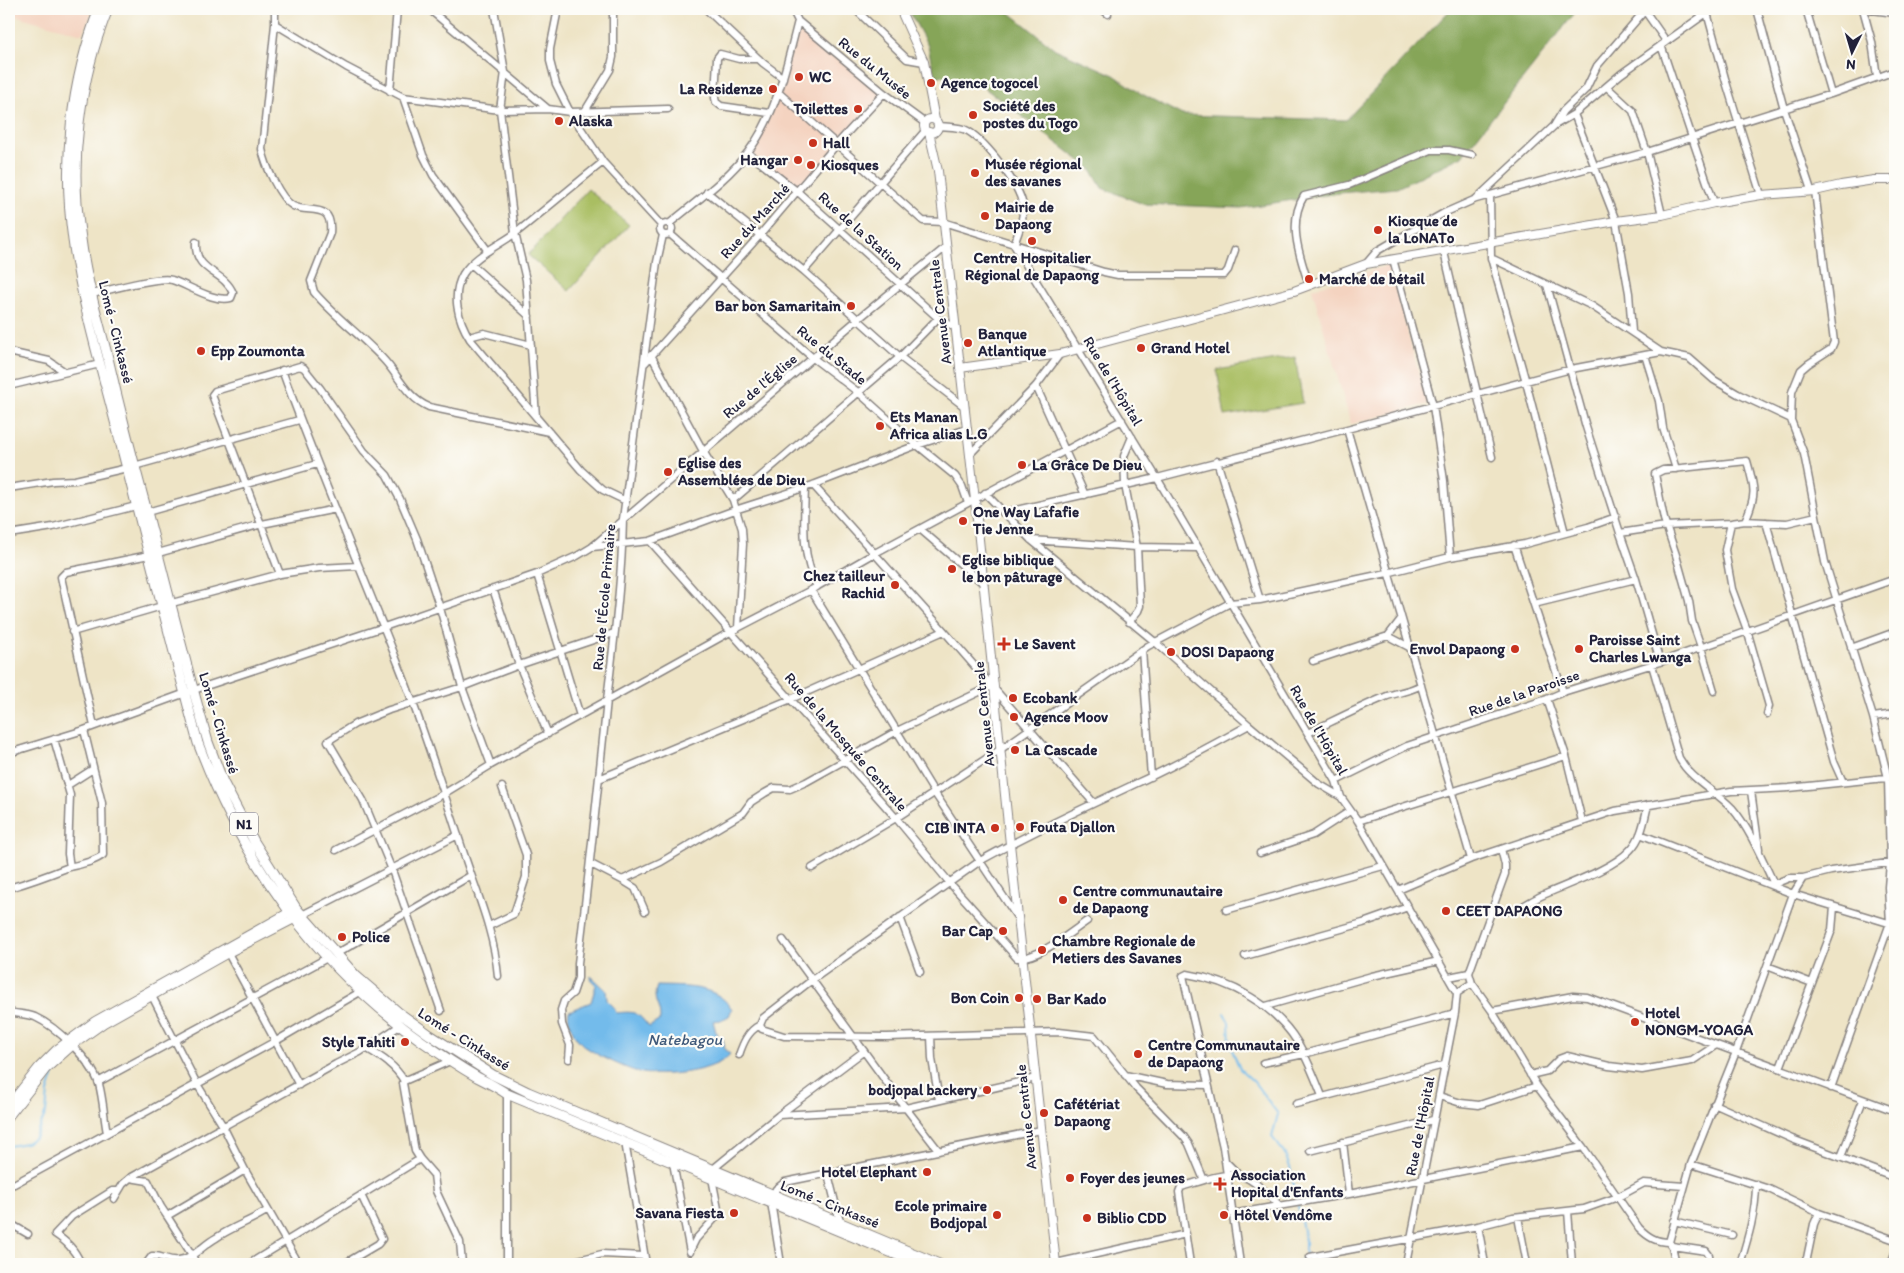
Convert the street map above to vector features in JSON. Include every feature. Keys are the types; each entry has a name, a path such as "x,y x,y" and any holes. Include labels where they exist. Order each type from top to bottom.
{"highway":[{"name":"Lomé - Cinkassé","path":"99,9 83,57 69,149 70,216 83,296 100,364 115,405"},
{"name":"Lomé - Cinkassé","path":"108,9 78,98 76,192 80,239 115,405 131,467 147,512 162,606 189,692"},
{"name":"Lomé - Cinkassé","path":"131,467 136,506 172,603 198,743 216,788 254,859 327,958 360,992 401,1025 450,1061 507,1094 673,1163 713,1174"},
{"name":"Lomé - Cinkassé","path":"295,914 356,976 398,1012 449,1048 493,1075 713,1174 922,1262 939,1264"},
{"name":"Lomé - Cinkassé","path":"772,1199 840,1222 922,1262"}],"main road":[{"name":"Avenue Centrale","path":"900,9 924,62 931,96 931,126 965,407 972,501 984,584 1010,844 1056,1264"},
{"path":"960,368 1060,354 1294,291 1366,264 1616,221 1662,215 1761,195 1813,190 1874,180 1895,180"},
{"path":"9,1105 39,1067 70,1043 295,914"},
{"path":"9,1116 35,1081 70,1043 95,1020 295,914"}],"street":[{"path":"275,9 262,149 266,165 286,200 298,207 320,210 329,218 330,233 311,281 314,292 385,361 420,403 549,432"},
{"path":"390,91 397,9"},
{"path":"429,9 548,108"},
{"path":"494,9 505,72 500,110 515,234 526,280 536,416"},
{"path":"558,9 550,49 550,62 556,84 570,112 603,162 662,225"},
{"path":"585,111 610,70 613,57 613,9"},
{"path":"706,9 759,59 783,78"},
{"name":"Rue du Musée","path":"792,9 798,21 884,92 931,126 966,130 988,148 1020,195 1023,205 1023,216 1014,245"},
{"path":"855,9 907,59 924,62"},
{"path":"1102,9 1108,14"},
{"path":"1756,9 1784,109 1813,190 1834,342 1831,349 1801,370 1792,392 1791,419 1804,454 1824,562 1892,778 1892,863 1888,887 1893,924 1831,1088"},
{"path":"1806,9 1831,94"},
{"path":"1877,77 1872,42 1864,9 1895,13"},
{"path":"1555,125 1563,110 1586,89 1596,66 1646,10 1663,43 1691,137 1714,203"},
{"path":"1476,199 1555,125 1574,114 1606,87 1708,10 1739,124 1761,195"},
{"path":"669,224 672,230 670,234 663,235 659,230 662,225 665,223 669,224 707,192 748,153 778,92 798,21"},
{"path":"275,24 346,67 403,97 500,110 548,108 570,112 668,109"},
{"path":"759,59 739,59 722,54 718,55 715,98 716,102 721,106 769,113"},
{"path":"1366,264 1383,247 1433,219 1476,199 1739,124 1895,71"},
{"path":"1606,87 1633,111 1646,152 1662,215"},
{"path":"778,92 920,219 927,222 943,222 1118,276 1224,275 1228,270 1235,250"},
{"name":"Rue du Marché","path":"644,365 760,236 836,145 884,92"},
{"path":"403,97 423,155 433,175 488,251"},
{"path":"1574,114 1616,221 1629,293 1632,332"},
{"path":"804,271 931,126"},
{"path":"1308,285 1296,236 1299,205 1304,196 1349,185 1431,150 1449,150 1472,155"},
{"name":"Rue de la Station","path":"748,153 798,192 938,318 956,328"},
{"path":"603,162 515,234 488,251 467,269 460,281 457,305 459,318 469,337 549,432 588,477 603,490 626,501"},
{"path":"707,192 804,271 900,357 965,407"},
{"path":"1490,196 1491,258 1566,534"},
{"name":"Rue du Stade","path":"670,234 722,277 813,358 859,393 959,480 972,501"},
{"name":"Rue de l'École Primaire","path":"570,1059 570,1045 562,1024 561,1010 564,1001 573,993 578,978 578,963 623,543 623,519 657,262 663,235"},
{"path":"92,294 164,279 219,299 231,298 233,292 230,286 200,262 197,256 196,242"},
{"name":"Rue de l'Hôpital","path":"1014,245 1079,348 1157,478 1336,782 1341,797 1358,821 1457,993 1455,1013 1406,1264"},
{"name":"Rue de l'Église","path":"592,547 900,283 946,247"},
{"path":"1444,252 1492,457"},
{"path":"1491,258 1592,306 1661,352"},
{"path":"1393,259 1433,406 1444,481 1450,557"},
{"path":"472,265 529,316"},
{"path":"1548,285 1586,427 1636,579 1660,662"},
{"path":"732,500 900,357 938,318"},
{"path":"469,337 484,333 531,345"},
{"path":"9,352 49,361 65,372"},
{"path":"1003,513 1157,478 1571,369 1661,352 1690,358 1714,380 1738,394 1791,419"},
{"path":"970,454 1036,386 1060,354"},
{"path":"651,355 732,500 742,529 743,544 735,630"},
{"path":"1645,355 1659,402 1663,428 1676,469"},
{"path":"9,386 100,364"},
{"path":"280,574 212,398 213,393 282,370 300,366 304,368 364,451 387,475 400,499 415,533 440,608 462,687 491,765"},
{"path":"282,370 299,420 413,702 445,793 470,876 489,926 496,952 498,976"},
{"path":"1036,386 1085,495"},
{"path":"9,488 53,481 75,480 131,467 299,420"},
{"path":"336,850 445,793 491,765 735,630 1122,420"},
{"path":"9,753 84,730 189,692 493,590 537,574 592,547 650,541 735,510 813,485 917,445 967,429"},
{"path":"1347,429 1387,573 1421,684 1450,792 1471,859"},
{"path":"1129,622 1138,612 1140,606 1137,547 1125,485 1124,456 1132,436"},
{"path":"1217,461 1260,600"},
{"path":"1714,691 1692,621 1689,601 1676,554 1666,526 1655,474 1663,470 1747,461 1754,494 1753,503 1745,521"},
{"path":"147,512 317,464"},
{"path":"813,485 994,687 1093,802"},
{"path":"804,488 805,553 814,588 934,792 1019,918"},
{"path":"985,493 1031,540 1129,622 1156,642 1319,784 1341,797"},
{"path":"9,534 59,526 136,506"},
{"path":"94,726 60,580 63,574 154,554 262,524 336,509"},
{"path":"1620,533 1666,526 1745,521 1786,523 1816,516"},
{"path":"812,868 896,818 1030,729 1142,650 1230,603 1260,600 1387,573 1450,557 1566,534 1616,517"},
{"path":"1766,522 1834,762 1843,782"},
{"path":"1732,523 1725,550 1732,589 1747,630 1769,706 1768,714"},
{"path":"920,529 984,584"},
{"path":"1031,540 1137,547 1197,548"},
{"name":"Rue de la Mosquée Centrale","path":"650,541 735,630 791,699 896,818 949,882 1017,958 1023,958"},
{"path":"1514,545 1563,692"},
{"path":"172,603 280,574 319,568 358,566"},
{"path":"537,574 580,716"},
{"path":"1534,604 1636,579"},
{"name":"Rue de la Paroisse","path":"1336,782 1403,747 1563,692 1652,665 1895,579"},
{"path":"493,590 519,665 548,734"},
{"path":"72,632 162,606"},
{"path":"1313,662 1388,636 1401,619"},
{"path":"599,779 791,699 944,631"},
{"path":"1851,648 1895,632"},
{"path":"442,1011 392,870 356,788 328,741 355,724 413,702 462,687 519,665 614,633"},
{"path":"1388,636 1409,647"},
{"path":"1142,650 1151,776"},
{"path":"1652,665 1679,758 1688,772 1716,793 1732,809 1760,854 1774,885"},
{"path":"1308,734 1341,716 1387,696 1412,690 1421,684"},
{"path":"622,880 661,862 743,813 751,802 774,788 790,789 802,784 845,762 897,731 994,687"},
{"path":"1547,699 1566,756 1582,821"},
{"path":"1874,717 1895,714"},
{"path":"739,1055 744,1040 760,1025 763,1018 812,980 980,861 1093,802 1151,776 1249,725"},
{"path":"9,888 95,860 103,855 102,803 84,730"},
{"path":"54,739 68,785 71,806 68,854 70,867"},
{"path":"1358,821 1566,756"},
{"path":"68,785 93,770"},
{"path":"1398,890 1471,859 1615,811 1716,793 1892,778"},
{"path":"489,926 514,914 526,876 526,856 502,787"},
{"path":"1751,791 1760,854"},
{"path":"1492,909 1507,911 1521,907 1540,896 1586,876 1629,852 1640,834 1648,804"},
{"path":"1260,853 1313,835 1350,811"},
{"path":"1640,834 1793,894 1893,924"},
{"path":"295,914 392,870 458,835"},
{"path":"1501,849 1505,870 1469,973 1472,983 1492,1011 1537,1086 1584,1147 1646,1235 1658,1242 1706,1252 1709,1255 1710,1264"},
{"path":"1774,885 1789,878 1803,878 1831,871 1892,863"},
{"path":"590,864 637,890 645,910"},
{"path":"1226,910 1383,866"},
{"path":"336,954 470,876"},
{"path":"1676,1264 1670,1244 1674,1221 1691,1164 1736,1052 1793,894 1803,878"},
{"path":"1245,956 1363,923 1408,907"},
{"path":"1780,1068 1832,930 1834,907"},
{"path":"900,917 920,972"},
{"path":"1023,958 1043,950 1087,920"},
{"path":"783,940 939,1151"},
{"path":"228,953 299,1084"},
{"path":"98,1082 327,958"},
{"path":"1266,1006 1372,976 1438,961"},
{"path":"1767,966 1812,983"},
{"path":"1449,977 1469,973"},
{"path":"1240,1264 1225,1161 1183,976 1187,974 1220,982 1266,1006 1294,1038 1304,1054 1322,1096"},
{"path":"1457,993 1472,983"},
{"path":"9,1185 276,1041 360,992"},
{"path":"152,996 197,1084 299,1264"},
{"path":"1492,1011 1573,996 1583,996 1895,1111"},
{"path":"9,1012 34,1016 70,1043 88,1064 98,1082 107,1133"},
{"path":"1263,1062 1304,1054 1455,1013"},
{"path":"114,1199 118,1191 130,1178 366,1048 401,1025"},
{"path":"760,1025 762,1029 784,1036 931,1036 1059,1032 1094,1036 1125,1074 1184,1137 1189,1144 1204,1180"},
{"path":"931,1036 932,1059 938,1100"},
{"path":"1530,1075 1547,1071 1559,1059 1566,1056 1609,1066 1642,1070 1692,1061 1716,1045"},
{"path":"366,1048 385,1059 404,1081 415,1151 434,1175 436,1191 460,1242 462,1264"},
{"path":"673,1163 690,1252 696,1239 719,1214 713,1174 779,1115 864,1051"},
{"path":"404,1081 450,1061"},
{"path":"1296,1104 1444,1065"},
{"path":"1125,1074 1167,1084 1208,1085"},
{"path":"779,1115 906,1108 1036,1078"},
{"path":"1439,1096 1461,1103 1479,1105 1537,1086"},
{"path":"507,1094 507,1264"},
{"path":"1841,1157 1863,1100"},
{"path":"1714,1104 1792,1139 1895,1178"},
{"path":"1310,1152 1342,1142 1433,1120"},
{"path":"781,1264 772,1199 776,1189 785,1182 1041,1130"},
{"path":"625,1142 646,1264"},
{"path":"1342,1142 1349,1194"},
{"path":"1232,1214 1349,1194 1584,1147"},
{"path":"249,1264 420,1159"},
{"path":"1225,1161 1239,1175 1258,1185 1280,1206"},
{"path":"1691,1164 1756,1184 1819,1212 1895,1240"},
{"path":"167,1216 245,1170"},
{"path":"828,1174 840,1222"},
{"path":"1190,1264 1179,1190 1181,1187 1204,1180 1239,1175"},
{"path":"130,1178 145,1180 150,1183 161,1207 196,1264"},
{"path":"1310,1257 1518,1217 1584,1209 1618,1197 1644,1183 1684,1186"},
{"path":"1740,1264 1752,1223 1756,1200 1756,1184"},
{"path":"84,1264 80,1262 74,1250 55,1234 72,1216 112,1191 118,1191"},
{"path":"344,1264 378,1244 382,1239 361,1195"},
{"path":"146,1264 152,1256 161,1256 176,1261 192,1255 216,1237 253,1220 268,1210"},
{"path":"1568,1211 1572,1264"},
{"path":"1803,1264 1807,1258 1814,1224 1819,1212"},
{"path":"1518,1217 1527,1264"},
{"path":"1674,1221 1732,1235"},
{"path":"9,1223 18,1230 28,1234"},
{"path":"1478,1226 1485,1264"},
{"path":"1056,1264 1186,1234"},
{"path":"1891,1264 1895,1253"},
{"path":"562,1264 602,1254 644,1256"},
{"path":"595,1256 596,1264"}],"shaded area":[{"path":"9,9 94,9 82,34 9,14"},
{"path":"799,24 884,93 798,192 750,152 775,104"},
{"path":"1389,265 1427,404 1351,424 1312,289"}],"green space":[{"path":"908,9 1005,9 1055,49 1114,75 1140,93 1182,115 1346,120 1451,9 1578,9 1462,156 1397,188 1339,193 1241,208 1143,204 1102,188 1091,169 978,83 934,75 928,46"},
{"path":"588,189 629,225 569,291 528,255"},
{"path":"1295,357 1303,403 1225,416 1217,370"}],"water":[{"name":"Natebagou","path":"591,976 606,990 607,1000 614,1007 616,1013 628,1012 639,1015 649,1027 660,1020 655,996 657,986 688,987 717,995 732,1009 729,1016 713,1021 717,1036 723,1038 725,1050 730,1054 714,1065 702,1069 690,1072 652,1074 638,1072 595,1053 583,1045 577,1038 570,1025 568,1015 569,1011 591,1002 596,985 590,979"}],"waterway":[{"path":"1224,1013 1229,1022 1230,1045 1240,1069 1254,1082 1278,1114 1272,1137 1284,1152 1290,1167 1305,1241 1305,1256 1298,1264"},
{"path":"9,1146 26,1143 35,1137 46,1112 48,1092 54,1073"}],"place":[{"name":"WC","path":"799,77"},
{"name":"Agence togocel","path":"931,83"},
{"name":"La Residenze","path":"773,89"},
{"name":"Toilettes","path":"858,109"},
{"name":"Société des postes du Togo","path":"973,115"},
{"name":"Alaska","path":"559,121"},
{"name":"Hall","path":"813,143"},
{"name":"Hangar","path":"798,160"},
{"name":"Kiosques","path":"811,165"},
{"name":"Musée régional des savanes","path":"975,173"},
{"name":"Mairie de Dapaong","path":"985,216"},
{"name":"Kiosque de la LoNATo","path":"1378,230"},
{"name":"Centre Hospitalier Régional de Dapaong","path":"1032,241"},
{"name":"Marché de bétail","path":"1309,279"},
{"name":"Bar bon Samaritain","path":"851,306"},
{"name":"Banque Atlantique","path":"968,343"},
{"name":"Grand Hotel","path":"1141,348"},
{"name":"Epp Zoumonta","path":"201,351"},
{"name":"Ets Manan Africa alias L.G","path":"880,426"},
{"name":"La Grâce De Dieu","path":"1022,465"},
{"name":"Eglise des Assemblées de Dieu","path":"668,472"},
{"name":"One Way Lafafie Tie Jenne","path":"963,521"},
{"name":"Eglise biblique le bon pâturage","path":"952,569"},
{"name":"Chez tailleur Rachid","path":"895,585"},
{"name":"Le Savent","path":"1004,644"},
{"name":"Envol Dapaong","path":"1515,649"},
{"name":"Paroisse Saint Charles Lwanga","path":"1579,649"},
{"name":"DOSI Dapaong","path":"1171,652"},
{"name":"Ecobank","path":"1013,698"},
{"name":"Agence Moov","path":"1014,717"},
{"name":"La Cascade","path":"1015,750"},
{"name":"Fouta Djallon","path":"1020,827"},
{"name":"CIB INTA","path":"995,828"},
{"name":"Centre communautaire de Dapaong","path":"1063,900"},
{"name":"CEET DAPAONG","path":"1446,911"},
{"name":"Bar Cap","path":"1003,931"},
{"name":"Police","path":"342,937"},
{"name":"Chambre Regionale de Metiers des Savanes","path":"1042,950"},
{"name":"Bon Coin","path":"1019,998"},
{"name":"Bar Kado","path":"1037,999"},
{"name":"Hotel NONGM-YOAGA","path":"1635,1022"},
{"name":"Style Tahiti","path":"405,1042"},
{"name":"Centre Communautaire de Dapaong","path":"1138,1054"},
{"name":"bodjopal backery","path":"987,1090"},
{"name":"Cafétériat Dapaong","path":"1044,1113"},
{"name":"Hotel Elephant","path":"927,1172"},
{"name":"Foyer des jeunes","path":"1070,1178"},
{"name":"Association Hopital d'Enfants","path":"1220,1184"},
{"name":"Savana Fiesta","path":"734,1213"},
{"name":"Ecole primaire Bodjopal","path":"997,1215"},
{"name":"Hôtel Vendôme","path":"1224,1215"},
{"name":"Biblio CDD","path":"1087,1218"}]}
